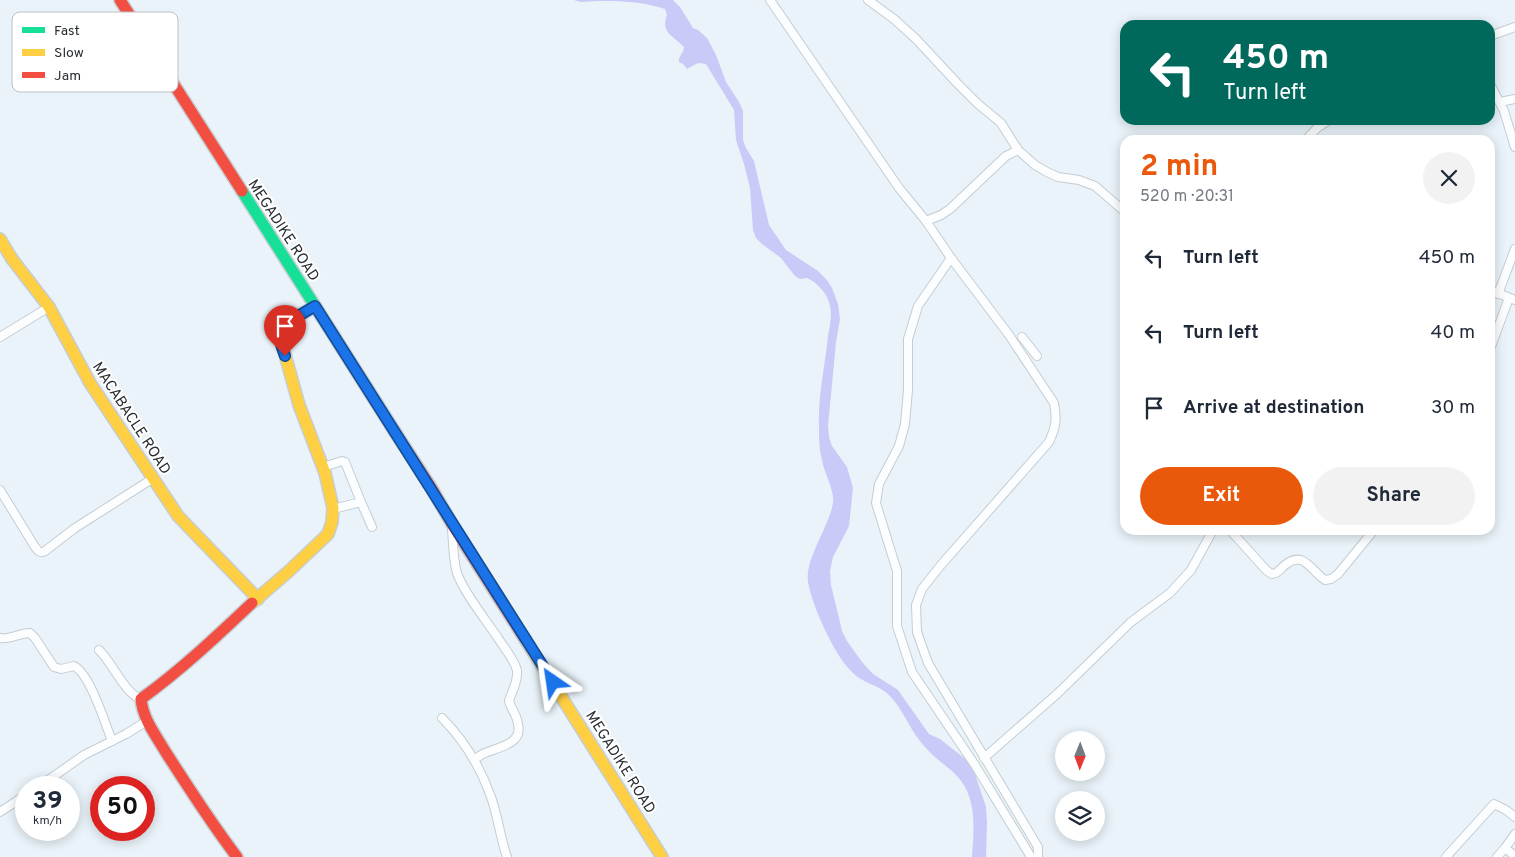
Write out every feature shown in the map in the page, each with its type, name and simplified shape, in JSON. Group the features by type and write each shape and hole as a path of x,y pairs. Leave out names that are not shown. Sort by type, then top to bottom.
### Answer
{"street":[{"name":"MEGADIKE ROAD","path":"120,0 128,12"},
{"path":"770,0 900,188 1009,335 1054,403 1056,415 1054,430 1049,442 941,565 922,589 916,605 917,632 928,663 1038,847 1038,857"},
{"path":"868,0 911,34 968,94 1000,123 1018,150 1035,165 1058,177 1087,182 1095,186 1120,208"},
{"path":"1495,34 1515,27"},
{"name":"MEGADIKE ROAD","path":"178,91 578,720 662,857"},
{"path":"1495,93 1504,111 1515,147"},
{"path":"1500,102 1515,99"},
{"path":"1311,135 1322,125"},
{"path":"926,221 950,209 1006,156 1018,150"},
{"name":"MACABACLE ROAD","path":"0,239 12,259 49,307 90,383 178,516 258,599"},
{"path":"1498,294 1515,248"},
{"path":"951,258 918,306 915,314 908,339 908,390 905,424 899,446 879,484 876,503 897,572 897,626 912,672 975,765 1031,857"},
{"path":"1495,292 1512,299 1495,338"},
{"path":"141,699 194,657 332,529 333,510 328,482 301,410 279,333 280,327 315,306"},
{"path":"0,337 49,307"},
{"path":"1022,336 1037,356"},
{"path":"323,467 342,461 345,462 372,527"},
{"path":"0,490 35,547 41,552 152,479"},
{"path":"333,510 361,502"},
{"path":"452,524 457,573 464,588 516,667 517,672 510,701 518,722 519,731 517,736 505,746 486,752 475,759"},
{"path":"984,758 1057,694 1131,622 1170,593 1191,570 1210,535"},
{"path":"1235,535 1267,571 1272,574 1277,573 1295,559 1303,560 1325,580 1331,579 1338,574 1370,535"},
{"path":"0,638 6,639 30,633 54,667 61,669 74,666 80,670 94,694 112,741"},
{"path":"99,650 136,697 141,699"},
{"path":"141,699 142,713 191,795 237,857"},
{"path":"442,718 457,734 475,759 491,797 507,857"},
{"path":"55,776 84,756 147,721"},
{"path":"0,812 15,802"},
{"path":"1446,857 1494,804 1515,817"},
{"path":"1497,857 1515,834"},
{"path":"1505,848 1515,856"}],"water":[{"path":"574,0 673,0 680,7 693,28 707,38 716,55 726,82 743,111 743,140 754,161 769,225 786,250 818,271 832,288 838,304 840,319 828,426 829,437 832,446 847,467 853,488 849,526 833,557 830,571 831,585 842,631 862,662 873,674 898,690 929,734 940,739 968,761 975,774 986,807 986,857 972,857 973,812 971,801 961,781 924,746 888,694 857,676 846,665 825,630 810,592 808,573 810,563 833,503 832,493 821,456 819,439 821,392 831,317 827,297 822,289 811,280 807,278 800,279 795,276 781,258 756,238 753,230 750,188 736,140 734,110 706,64 698,63 687,69 679,62 684,47 669,34 665,26 667,15 665,9 634,2 580,2"}],"traffic: fast":[{"path":"242,191 395,432"}],"traffic: slow":[{"path":"0,239 12,259 49,307 90,383 178,516 258,599"},
{"path":"252,603 328,534 332,522 333,508 325,473 299,405 279,333 280,327 315,306"},
{"path":"525,639 662,857"}],"traffic: jam":[{"path":"120,0 128,12"},
{"path":"178,91 242,191"},
{"path":"395,432 525,639"},
{"path":"237,857 200,805 154,732 144,713 141,699 212,641 252,603"}],"route":[{"path":"285,356 280,338 280,327 315,306 553,682"}]}
